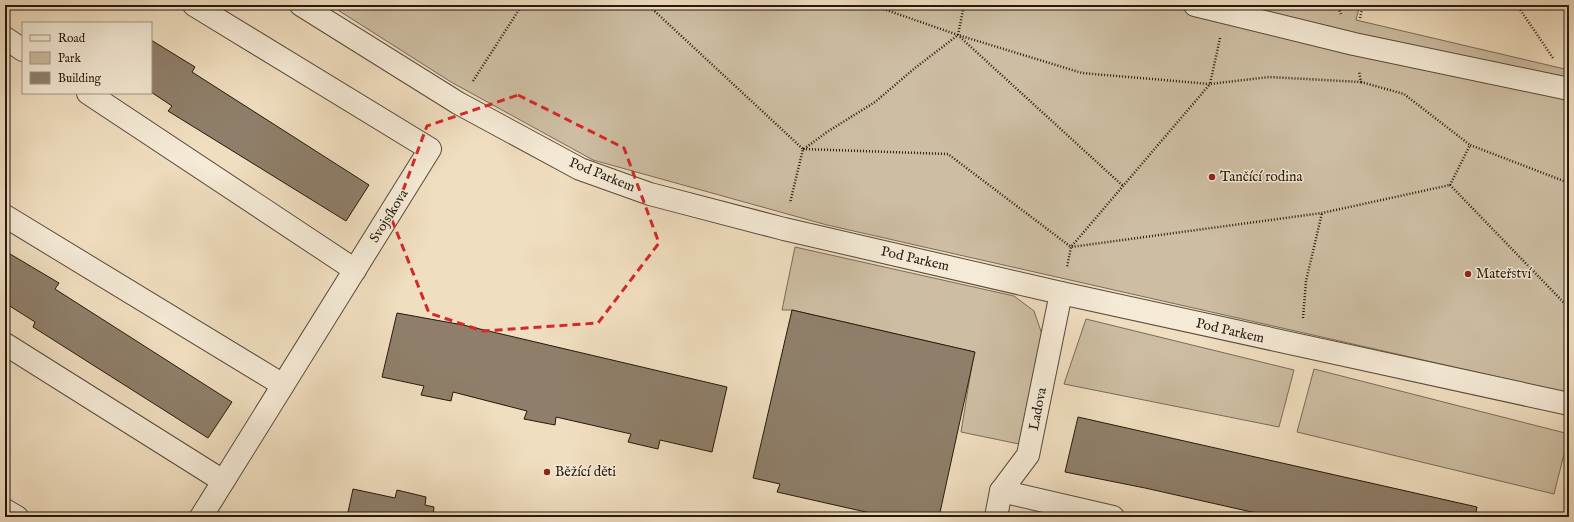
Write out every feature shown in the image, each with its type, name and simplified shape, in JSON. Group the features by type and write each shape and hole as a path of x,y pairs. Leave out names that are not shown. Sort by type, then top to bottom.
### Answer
{"street":[{"name":"Svojsíkova","path":"194,5 430,150 201,517"},
{"name":"Pod Parkem","path":"301,5 458,103 580,169 650,194 784,229 1061,293 1569,404"},
{"path":"1195,5 1354,44 1569,89"},
{"path":"5,38 22,49"},
{"path":"90,94 355,270"},
{"path":"5,216 283,385"},
{"name":"Ladova","path":"996,517 1001,491 1028,454 1061,293"},
{"path":"5,344 223,481"},
{"path":"1001,491 1113,517"},
{"path":"5,510 17,517"}],"path":[{"path":"458,103 522,5"},
{"path":"648,5 804,149 948,154 1071,247 1322,213 1450,185"},
{"path":"872,5 958,35 1082,72 1210,84 1269,77 1361,82 1404,94 1470,145 1569,183"},
{"path":"784,229 804,149 827,132 875,102 915,68 958,35 964,5"},
{"path":"1517,5 1556,63"},
{"path":"1061,293 1071,247 1210,84 1225,12"},
{"path":"958,35 1123,186"},
{"path":"1354,44 1361,82"},
{"path":"1450,185 1470,145"},
{"path":"1450,185 1569,308"},
{"path":"1298,346 1302,331 1306,281 1322,213"}],"highlighted area":[{"path":"518,95 624,148 659,243 598,323 483,331 429,313 392,220 427,126"}],"green space":[{"path":"330,5 1360,5 1356,20 1569,70 1569,393 827,225 593,160 451,82"},
{"path":"795,247 1014,296 1034,311 1044,340 1019,444 961,432 974,352 792,310 782,310"},
{"path":"1086,319 1294,370 1279,427 1064,384"},
{"path":"1314,369 1569,434 1554,494 1297,432"}],"building":[{"path":"152,41 195,67 192,72 369,185 346,221 168,111 172,106 152,93"},
{"path":"5,251 59,283 55,289 232,402 208,438 33,327 35,322 5,303"},
{"path":"792,310 975,352 939,517 888,517 777,492 780,484 753,478"},
{"path":"397,313 463,325 727,387 712,452 660,440 658,449 628,442 631,434 556,417 555,425 524,419 527,411 453,392 451,401 421,395 424,386 382,377"},
{"path":"1078,417 1477,507 1475,517 1274,517 1065,472"},
{"path":"353,489 395,498 397,490 426,497 425,505 434,507 433,517 347,517"}],"place":[{"name":"Tančící rodina","path":"1212,177"},
{"name":"Mateřství","path":"1468,274"},
{"name":"Běžící děti","path":"547,472"}]}
